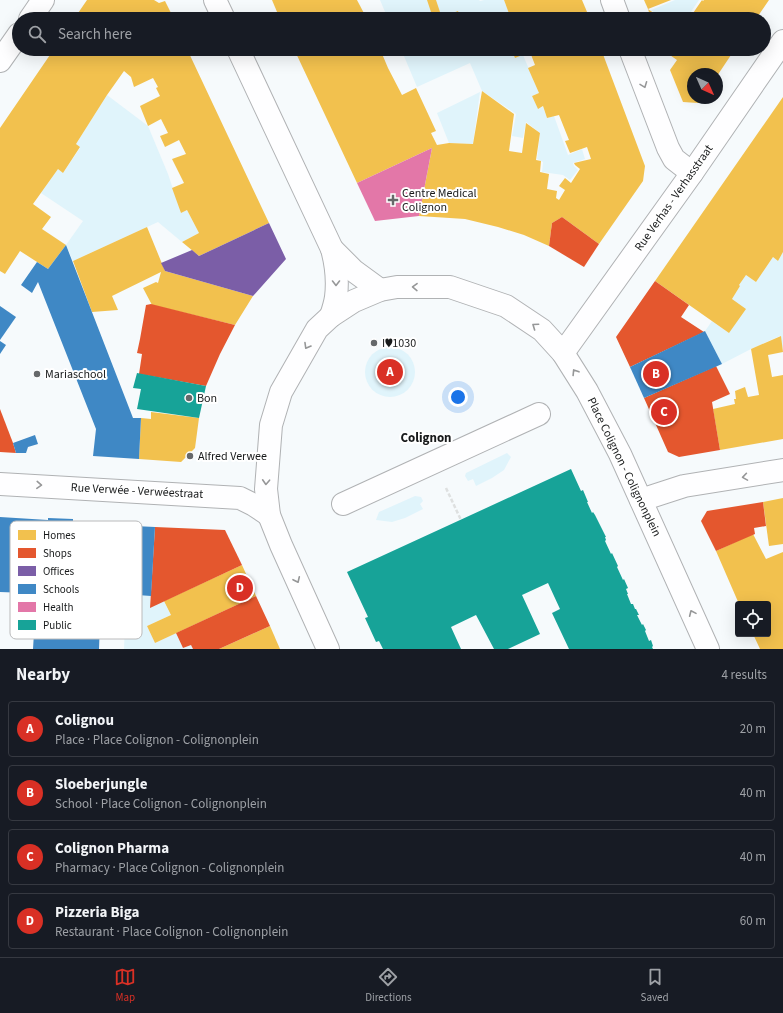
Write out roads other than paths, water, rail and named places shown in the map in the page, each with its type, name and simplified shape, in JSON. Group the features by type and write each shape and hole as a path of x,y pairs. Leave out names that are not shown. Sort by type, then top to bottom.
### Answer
{"street":[{"path":"35,12 43,0"},
{"path":"215,0 221,12"},
{"path":"612,0 616,12"},
{"name":"Rue Verhas - Verhasstraat","path":"563,353 692,173 783,41"},
{"path":"0,62 12,44"},
{"path":"241,56 332,249 337,280 336,297 332,316"},
{"path":"633,56 668,148 674,159 692,173"},
{"path":"332,249 354,271 380,290"},
{"name":"Place Colignon - Colignonplein","path":"328,649 269,516 266,489 271,425 281,392 318,329 332,316 354,301 380,290 397,287 450,287 506,306 542,330 563,353 587,392 620,454 708,649"},
{"path":"343,504 539,414"},
{"path":"641,500 684,486 783,470"},
{"name":"Rue Verwée - Verwéestraat","path":"0,484 240,498 254,504 269,516"}],"place":[{"name":"Centre Medical Colignon","path":"393,200"},
{"name":"I♥1030","path":"374,343"},
{"name":"Colignou","path":"390,372"},
{"name":"Mariaschool","path":"37,374"},
{"name":"Sloeberjungle","path":"656,374"},
{"name":"Bon","path":"189,398"},
{"name":"Colignon Pharma","path":"664,412"},
{"name":"Alfred Verwee","path":"190,456"},
{"name":"Pizzeria Biga","path":"240,588"}],"district":[{"name":"Colignon","path":"426,438"}]}
